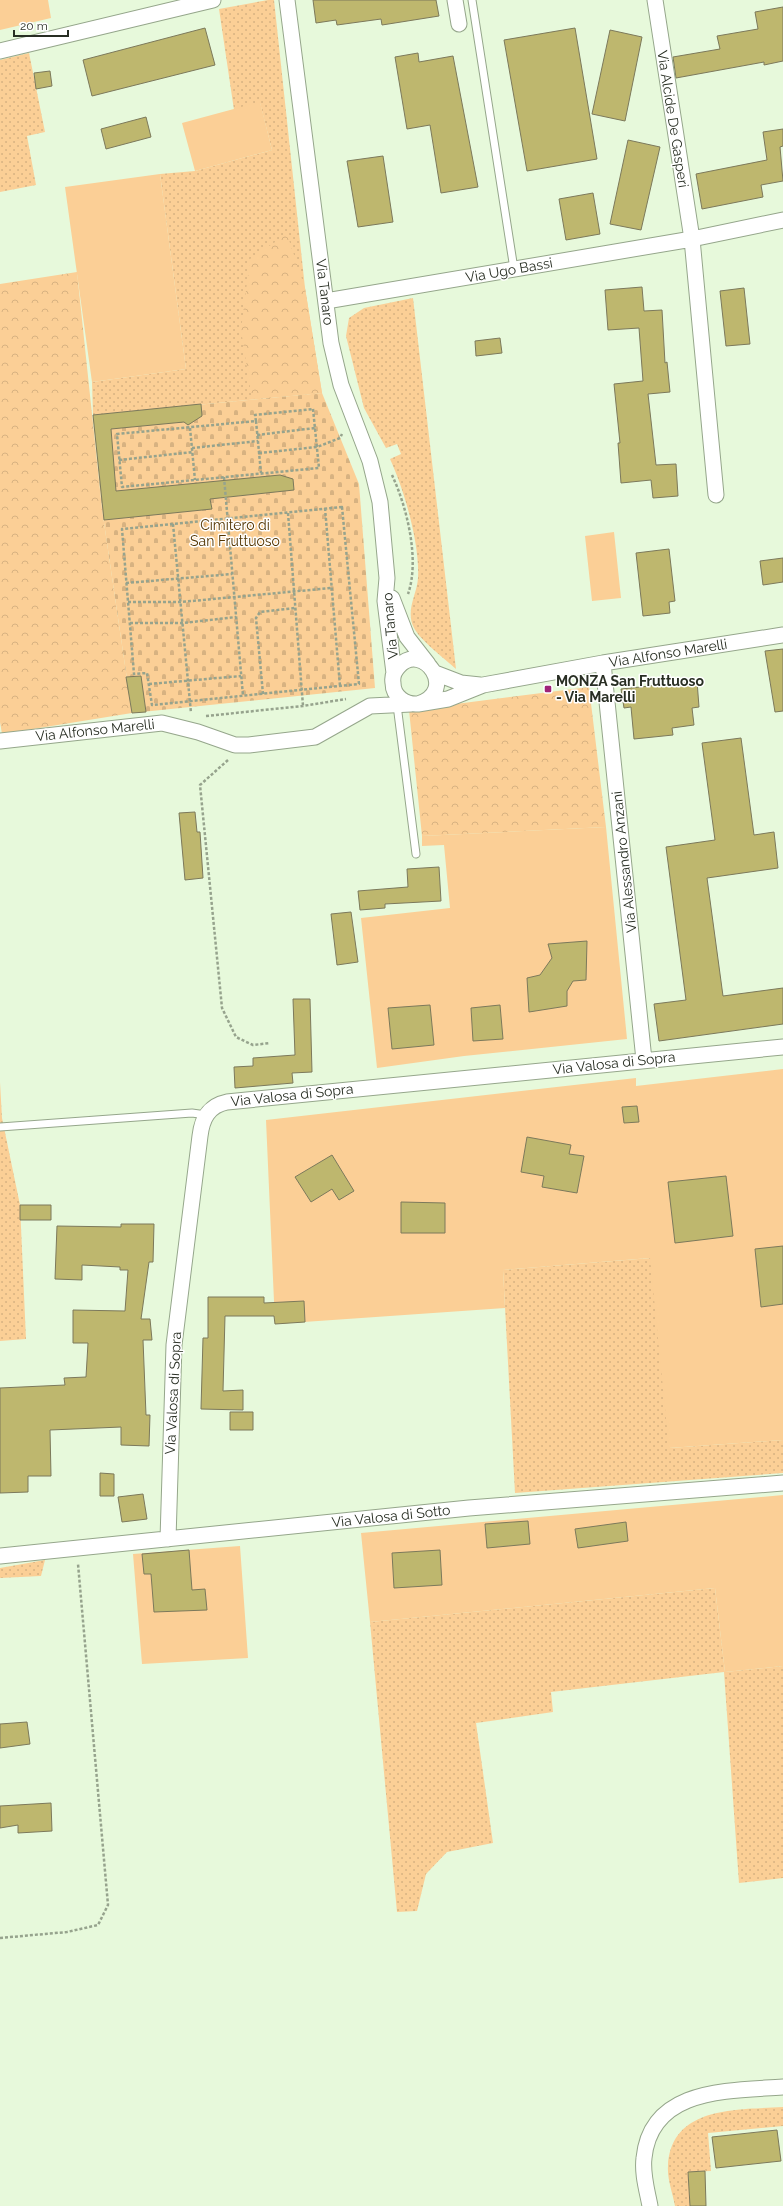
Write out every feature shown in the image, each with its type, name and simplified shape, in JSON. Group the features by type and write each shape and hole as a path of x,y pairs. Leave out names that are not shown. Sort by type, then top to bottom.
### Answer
{"street":[{"path":"0,51 213,0"},
{"name":"Via Tanaro","path":"287,0 331,343 341,385 370,461 380,502 387,578 396,611 404,632 432,669"},
{"path":"454,0 459,24"},
{"name":"Via Alcide De Gasperi","path":"655,0 692,239"},
{"name":"Via Ugo Bassi","path":"326,301 692,239 783,220"},
{"path":"692,239 716,495"},
{"name":"Via Tanaro","path":"387,578 385,601 393,679"},
{"name":"Via Alfonso Marelli","path":"359,706 415,704 448,699 483,685 603,663 783,635"},
{"name":"Via Alfonso Marelli","path":"0,741 162,723 241,746 315,737 359,706 388,691 400,666 409,660 419,660 432,669 461,683 483,685"},
{"name":"Via Alessandro Anzani","path":"603,663 644,1060"},
{"path":"393,679 398,697 415,704 428,699 434,692 437,684 432,669"},
{"name":"Via Valosa di Sopra","path":"168,1539 174,1345 200,1136 206,1115 219,1103 783,1047"},
{"name":"Via Valosa di Sotto","path":"0,1556 469,1508 783,1483"},
{"path":"650,2206 644,2172 644,2157 648,2138 656,2121 672,2108 707,2093 783,2087"}],"lane":[{"path":"472,0 514,269"},
{"path":"397,705 416,854"},
{"path":"0,1127 192,1113 206,1115"}],"path":[{"path":"256,421 117,434 119,460 122,487 319,468 313,409 255,415 256,421 261,473"},
{"path":"190,428 195,480"},
{"path":"257,435 315,428"},
{"path":"192,448 258,441"},
{"path":"259,453 317,447"},
{"path":"119,460 193,452"},
{"path":"390,471 408,520 413,573 407,596"},
{"path":"224,477 242,696"},
{"path":"342,507 359,684 152,705 147,673 134,674 122,529 288,513 342,507"},
{"path":"325,508 340,686"},
{"path":"288,513 303,706"},
{"path":"174,524 192,718 185,716"},
{"path":"126,583 232,574"},
{"path":"128,602 181,602 331,588"},
{"path":"263,694 256,618 260,612 295,608"},
{"path":"130,623 183,623 236,617"},
{"path":"149,684 188,682 241,676"},
{"path":"200,717 303,706 359,706"},
{"path":"241,746 222,767 200,786 203,817 222,1008 236,1037 253,1045 270,1043"},
{"path":"0,1938 67,1932 98,1925 108,1905 77,1548"}],"green space":[{"path":"0,0 48,0 51,18 0,30"},
{"path":"274,0 305,288 322,393 93,415 92,382 186,369 160,174 195,171 272,150 260,103 234,110 219,9"},
{"path":"29,53 45,132 27,136 36,185 0,192 0,60"},
{"path":"260,102 272,150 195,171 182,123"},
{"path":"160,174 186,369 92,382 65,187"},
{"path":"287,234 305,288 322,393 252,399 241,330 250,259"},
{"path":"77,272 102,509 132,713 2,734 0,722 0,284"},
{"path":"413,298 456,669 433,649 414,628 411,609 418,578 418,564 414,533 401,485 390,459 401,454 397,444 386,448 364,408 346,336 349,318 364,308"},
{"name":"Cimitero di San Fruttuoso","path":"322,393 359,484 375,688 132,713 102,509 93,415"},
{"path":"614,532 621,598 592,601 585,536"},
{"path":"589,687 606,827 422,836 409,710"},
{"path":"606,827 627,1039 464,1056 377,1068 361,918 450,908 444,845 422,846 422,836"},
{"path":"783,1069 783,1440 669,1448 650,1258 503,1270 505,1308 275,1324 266,1120 636,1078 636,1086"},
{"path":"0,1082 2,1118 20,1205 26,1339 0,1341"},
{"path":"651,1258 670,1448 783,1440 783,1473 515,1493 503,1270"},
{"path":"783,1495 783,1666 725,1672 715,1588 370,1622 361,1533"},
{"path":"240,1546 248,1658 142,1664 133,1554"},
{"path":"45,1560 41,1576 0,1578 0,1568"},
{"path":"715,1588 725,1672 783,1666 783,1878 739,1883 724,1672 551,1692 553,1712 476,1723 493,1843 447,1852 426,1874 417,1911 397,1912 370,1622"},
{"path":"783,2107 783,2126 708,2133 711,2171 688,2172 690,2206 675,2206 669,2181 668,2166 672,2146 681,2131 694,2121 710,2115 728,2111"}],"building":[{"path":"313,0 436,0 439,16 382,25 381,19 337,25 336,20 316,23"},
{"path":"783,7 783,61 764,65 764,62 676,78 673,57 720,49 717,36 758,29 755,12"},
{"path":"205,28 215,65 92,96 83,60"},
{"path":"575,28 597,159 527,171 504,40"},
{"path":"610,30 642,37 625,121 592,114"},
{"path":"418,53 419,62 453,56 478,187 441,193 430,125 407,129 395,57"},
{"path":"50,71 52,86 36,89 34,73"},
{"path":"146,117 151,137 106,149 101,129"},
{"path":"783,129 783,146 780,147 783,181 761,185 763,197 702,209 696,174 767,160 763,132"},
{"path":"628,140 660,147 641,230 610,224"},
{"path":"383,156 393,222 358,227 347,161"},
{"path":"593,193 600,234 566,240 559,199"},
{"path":"642,287 644,311 662,310 665,363 667,362 670,392 648,394 656,465 676,464 678,496 653,498 651,480 621,483 618,443 620,443 614,384 643,381 639,328 608,330 605,290"},
{"path":"744,288 750,344 726,346 720,291"},
{"path":"500,338 502,353 476,356 475,341"},
{"path":"201,404 202,416 188,425 184,422 111,429 116,491 280,475 293,479 294,490 210,499 212,509 104,520 93,415"},
{"path":"669,549 675,601 669,602 670,613 643,616 636,553"},
{"path":"783,558 783,582 763,585 760,561"},
{"path":"783,649 783,711 775,712 765,651"},
{"path":"141,676 146,712 132,713 126,677"},
{"path":"697,681 699,707 692,708 694,725 672,728 673,735 634,739 631,707 624,708 621,689"},
{"path":"741,738 754,835 774,832 778,868 707,878 723,996 783,988 783,1024 659,1041 654,1004 686,1000 666,847 715,840 702,743"},
{"path":"195,812 197,832 200,832 203,878 185,880 179,813"},
{"path":"439,867 441,901 385,904 385,908 360,910 358,891 408,887 407,869"},
{"path":"351,912 358,962 337,965 331,914"},
{"path":"587,941 586,980 573,981 567,991 567,1006 529,1012 527,978 540,975 552,958 548,944"},
{"path":"293,999 310,999 312,1072 292,1073 293,1083 235,1088 234,1067 253,1066 253,1058 295,1055"},
{"path":"430,1005 434,1045 392,1049 388,1008"},
{"path":"500,1005 503,1039 473,1041 471,1008"},
{"path":"637,1106 639,1122 624,1123 622,1107"},
{"path":"527,1137 571,1145 569,1154 584,1156 577,1193 542,1187 544,1176 521,1172"},
{"path":"332,1155 354,1191 339,1200 332,1189 311,1202 295,1177"},
{"path":"726,1176 733,1236 675,1243 668,1182"},
{"path":"401,1202 445,1203 445,1233 401,1233"},
{"path":"20,1205 51,1205 51,1220 20,1220"},
{"path":"121,1224 154,1224 153,1262 149,1262 141,1319 150,1319 152,1340 143,1340 146,1415 150,1415 149,1446 121,1445 121,1427 50,1430 51,1476 28,1476 28,1492 0,1493 0,1388 65,1385 64,1378 86,1377 88,1343 73,1343 73,1310 125,1311 128,1270 120,1270 120,1267 82,1265 82,1280 55,1279 57,1226 121,1227"},
{"path":"783,1246 783,1304 761,1307 755,1249"},
{"path":"208,1297 264,1297 264,1303 304,1301 305,1322 275,1324 274,1316 225,1316 223,1391 243,1390 243,1410 201,1409 203,1338 208,1338"},
{"path":"230,1412 253,1412 253,1430 230,1430"},
{"path":"100,1473 114,1474 114,1496 100,1496"},
{"path":"143,1494 147,1519 122,1522 118,1497"},
{"path":"528,1521 530,1544 487,1548 485,1524"},
{"path":"626,1522 628,1541 578,1548 575,1529"},
{"path":"189,1550 192,1590 205,1589 207,1610 154,1612 151,1574 144,1574 142,1554"},
{"path":"440,1550 442,1585 394,1588 392,1553"},
{"path":"27,1722 30,1744 0,1748 0,1724"},
{"path":"51,1803 52,1831 18,1833 18,1825 0,1828 0,1806"},
{"path":"777,2130 781,2161 716,2168 712,2137"},
{"path":"705,2171 706,2206 690,2206 688,2172"}],"place":[{"name":"MONZA San Fruttuoso - Via Marelli","path":"548,689"}]}
